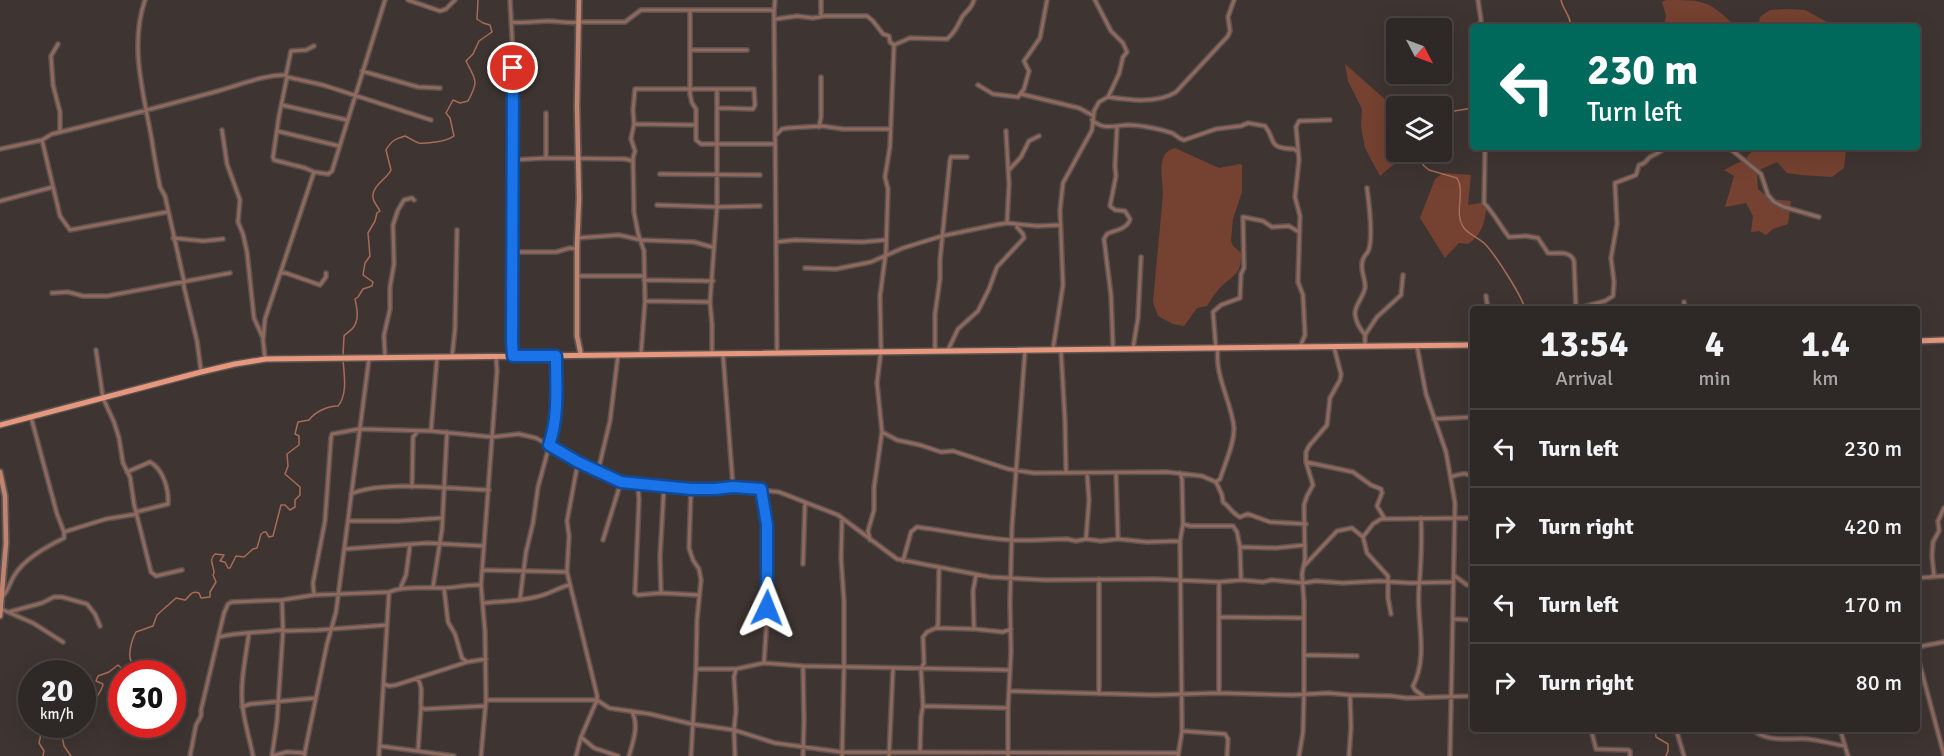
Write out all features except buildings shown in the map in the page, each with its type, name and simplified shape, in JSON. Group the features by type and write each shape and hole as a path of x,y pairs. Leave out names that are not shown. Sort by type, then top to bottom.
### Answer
{"main road":[{"path":"1920,341 1944,340"},
{"path":"0,425 201,372 266,360 1470,345"}],"street":[{"path":"145,0 139,21 138,52 146,111 154,157 197,341 201,372"},
{"path":"314,46 306,50 291,51 274,160 328,174 332,171 385,0"},
{"path":"408,0 443,11 455,0"},
{"path":"510,0 513,55 513,356"},
{"path":"579,0 577,336 581,356"},
{"path":"775,0 777,353"},
{"path":"821,0 821,16"},
{"path":"894,45 910,38 947,39 955,31 963,14 971,9 974,0"},
{"path":"978,85 993,94 1018,97 1021,94 1029,71 1024,61 1041,38 1047,0"},
{"path":"1053,351 1063,285 1060,225 1063,183 1092,130 1092,117 1099,102 1108,97 1127,52 1124,43 1111,31 1095,0"},
{"path":"1108,97 1129,100 1160,99 1167,98 1176,92 1228,36 1230,31 1228,17 1234,0"},
{"path":"1478,0 1480,24"},
{"path":"511,22 625,22 641,10 771,10 774,12"},
{"path":"690,11 690,99 696,109 695,135 698,142 775,144"},
{"path":"776,19 796,16 813,18 867,16 883,34 889,36 890,42 894,45 890,146 885,177 888,189 885,257 880,296 881,351 877,383 882,432 874,488 874,510 868,531 870,540"},
{"path":"58,44 51,56 53,85 60,112 60,132"},
{"path":"690,50 747,50"},
{"path":"362,70 418,87 440,88"},
{"path":"0,149 42,140 60,132 146,111 244,82 286,76 323,85 432,120"},
{"path":"819,127 821,77"},
{"path":"641,354 645,301 644,251 634,212 635,151 632,139 635,89 754,88 755,105 753,109 718,108"},
{"path":"712,354 710,302 717,207 717,89"},
{"path":"1021,94 1079,108 1100,126 1130,125 1152,128 1184,140 1216,129 1248,123 1265,126 1273,144 1285,149 1294,149 1298,153"},
{"path":"282,105 347,120"},
{"path":"546,113 546,159"},
{"path":"1299,348 1305,335 1303,295 1298,282 1300,216 1295,197 1298,153 1297,123 1309,120 1330,120"},
{"path":"634,124 696,125"},
{"path":"1113,350 1111,295 1104,239 1107,234 1125,227 1130,219 1125,211 1115,210 1110,206 1116,176 1117,126"},
{"path":"776,136 782,129 819,127 890,129"},
{"path":"222,130 227,164 240,200 238,222 247,252 254,318 263,340 266,360"},
{"path":"277,131 339,146"},
{"path":"1006,131 1009,170 1007,223"},
{"path":"1009,170 1021,157 1029,141 1039,135"},
{"path":"42,140 60,216 70,230 167,212"},
{"path":"1485,150 1484,203 1509,237 1538,238 1548,253 1566,253 1572,257 1576,306"},
{"path":"1587,306 1605,301 1613,296 1611,258 1616,236 1615,183 1636,176 1639,165 1645,164 1662,150"},
{"path":"1732,150 1761,174 1768,195 1774,202 1819,217"},
{"path":"935,352 935,314 950,160 955,156 967,157"},
{"path":"512,160 625,159 634,161"},
{"path":"263,340 265,319 314,172"},
{"path":"660,174 760,175"},
{"path":"0,201 53,187"},
{"path":"1365,335 1357,324 1355,316 1356,305 1365,282 1363,256 1369,250 1367,188"},
{"path":"385,357 384,335 390,309 390,287 394,264 393,225 404,200 411,198 414,200"},
{"path":"657,205 760,206"},
{"path":"1216,482 1220,479 1234,433 1219,368 1214,312 1221,305 1240,298 1241,274 1244,268 1243,217 1263,220 1272,227 1289,226 1299,232"},
{"path":"805,268 836,269 871,262 903,248 942,236 1007,223 1060,225"},
{"path":"947,352 958,329 978,311 997,267 1024,238 1015,225"},
{"path":"452,357 455,329 457,230"},
{"path":"578,238 619,235 641,240 694,242 713,247"},
{"path":"173,238 203,241 223,239"},
{"path":"776,242 885,240"},
{"path":"512,252 556,252 570,248 577,249"},
{"path":"1133,350 1138,318 1141,257"},
{"path":"52,293 68,292 83,296 107,296 230,273"},
{"path":"281,273 320,285 327,273"},
{"path":"1365,347 1365,335 1377,318 1401,295 1403,275"},
{"path":"577,276 713,281"},
{"path":"1486,296 1488,306"},
{"path":"645,301 710,302"},
{"path":"1684,302 1685,306"},
{"path":"1418,346 1426,394 1452,477 1455,519 1450,756"},
{"path":"1299,756 1304,693 1303,583 1306,524 1304,505 1313,485 1306,462 1306,452 1312,440 1327,425 1330,398 1340,380 1334,347"},
{"path":"96,350 104,398 116,430 123,464 130,477 152,574 164,575 182,570"},
{"path":"1008,754 1010,579 1025,351"},
{"path":"1061,351 1066,472"},
{"path":"723,354 733,487"},
{"path":"598,472 610,422 618,355"},
{"path":"482,756 486,659 481,585 497,371 496,356"},
{"path":"520,600 538,487 554,432 557,410 556,356"},
{"path":"282,600 283,631 272,756 287,752 305,755 338,595 369,357"},
{"path":"431,431 437,357"},
{"path":"2,598 10,588 12,578 18,570 51,544 64,538 31,417"},
{"path":"1434,419 1470,417"},
{"path":"314,595 313,583 325,522 328,455 332,434 359,429 431,431 492,437 519,435 536,438 578,462 621,482 691,489 733,487 779,492 828,510 897,559 976,575 1010,579 1219,582 1272,580 1303,583 1316,581 1343,583 1453,582"},
{"path":"412,487 413,437 418,431"},
{"path":"433,587 445,489 447,432"},
{"path":"882,432 897,440 941,452 953,451 1008,469 1034,473 1202,476 1216,482 1223,502 1239,518 1248,514 1270,522 1306,524"},
{"path":"64,532 168,504 162,473 156,466 150,462 127,472"},
{"path":"576,756 581,737 597,700 567,572 569,536 567,521 578,462"},
{"path":"1306,462 1353,472 1381,489 1382,493 1377,506 1385,519"},
{"path":"0,472 5,496 6,543 0,616"},
{"path":"1086,539 1089,500 1088,473"},
{"path":"1116,473 1118,539"},
{"path":"1452,477 1464,473 1470,475"},
{"path":"486,700 597,700 609,708 734,730 775,743 842,754 920,752 1178,755 1182,731 1180,541 1183,524 1180,474"},
{"path":"603,540 621,482"},
{"path":"638,484 634,593 638,595 662,593 698,595"},
{"path":"351,494 368,489 412,487 489,490"},
{"path":"662,593 660,556 664,487"},
{"path":"691,489 689,548 693,561 699,569 701,580 698,595 691,756"},
{"path":"761,489 767,525 768,559 764,663"},
{"path":"803,564 805,502"},
{"path":"1931,577 1934,575 1933,542 1939,531 1938,521 1944,508"},
{"path":"348,521 442,518"},
{"path":"1421,518 1422,547 1418,590 1421,656 1419,674 1413,686 1425,698"},
{"path":"1363,537 1377,521 1385,519 1470,518"},
{"path":"842,519 841,558 844,601 842,754"},
{"path":"1183,524 1233,526 1237,532 1240,547 1241,580"},
{"path":"903,561 911,532 917,527 969,536 1012,540 1180,541"},
{"path":"1304,566 1340,530 1352,528 1363,537 1365,549 1388,576 1391,614"},
{"path":"345,549 440,543 484,546"},
{"path":"399,589 406,575 410,545"},
{"path":"1240,547 1276,548 1305,545"},
{"path":"936,628 939,567"},
{"path":"483,570 523,573 567,572"},
{"path":"1454,574 1462,583 1470,584"},
{"path":"974,629 973,591 976,575"},
{"path":"1920,578 1944,576"},
{"path":"1099,579 1099,694"},
{"path":"1219,582 1220,693"},
{"path":"190,756 228,604 314,595 481,585"},
{"path":"484,603 520,600 547,594 569,585"},
{"path":"444,588 448,622 455,634 462,658 467,662"},
{"path":"379,756 389,592"},
{"path":"9,612 42,603 54,597 62,597 87,604 92,608 100,626"},
{"path":"1,609 33,623 63,642"},
{"path":"1220,617 1304,618"},
{"path":"1454,619 1470,620"},
{"path":"219,637 280,630 387,625"},
{"path":"920,752 923,637 927,632 936,628 1003,632 1011,629"},
{"path":"249,633 242,707 253,756"},
{"path":"1920,646 1944,642"},
{"path":"1304,655 1357,656"},
{"path":"384,684 396,685 467,662 486,659"},
{"path":"696,669 735,669 764,663 803,666 1010,670"},
{"path":"1920,665 1944,755"},
{"path":"803,666 803,756"},
{"path":"889,754 892,667"},
{"path":"735,669 735,756"},
{"path":"417,678 422,690 418,751"},
{"path":"1010,691 1099,694 1293,695 1328,693 1425,698 1470,696"},
{"path":"1349,756 1350,695"},
{"path":"242,707 250,704 316,698"},
{"path":"421,707 425,709 485,706"},
{"path":"923,706 1008,708"},
{"path":"629,756 636,723 631,711"},
{"path":"1182,731 1225,734 1227,756"},
{"path":"1590,732 1596,749 1628,750 1630,756"},
{"path":"1677,732 1684,756"},
{"path":"1757,732 1766,737 1806,739 1845,746"},
{"path":"1841,732 1848,756"},
{"path":"581,737 594,748 618,756"},
{"path":"380,746 454,756"}],"shaded area":[{"path":"1689,0 1705,3 1719,11 1733,24 1664,24 1666,15 1662,2"},
{"path":"1770,10 1805,10 1831,24 1759,24 1760,17"},
{"path":"1345,64 1386,100 1386,162 1399,162 1380,176 1365,148 1361,126 1362,109 1348,81"},
{"path":"1175,148 1219,168 1242,165 1242,192 1233,219 1231,241 1241,253 1240,266 1238,271 1217,291 1207,306 1197,308 1184,326 1173,324 1158,316 1153,302 1163,194 1162,160 1169,151"},
{"path":"1753,150 1846,150 1844,168 1832,177 1787,173 1777,162 1757,171 1758,189 1770,199 1791,201 1788,224 1773,229 1766,235 1759,231 1751,232 1753,216 1746,203 1725,207 1734,176 1724,170 1745,159"},
{"path":"1443,173 1471,175 1468,205 1487,202 1481,231 1468,244 1459,243 1445,258 1420,218 1435,179"}],"waterway":[{"path":"343,355 344,336 355,326 357,318 355,299 363,289 372,286 373,282 363,275 365,263 370,256 368,233 380,211 374,200 374,190 391,170 386,150 394,141 405,136 423,143 442,141 454,136 450,118 446,113 453,100 460,103 468,101 475,81 466,61 473,54 479,41 492,32 490,25 477,19 478,0"},
{"path":"1561,0 1570,24"},
{"path":"1452,111 1470,108"},
{"path":"1423,162 1429,170 1457,178 1460,190 1459,209 1464,228 1490,250 1514,286 1524,306"},
{"path":"131,660 132,641 136,632 153,626 157,615 176,598 185,600 196,592 201,598 210,597 210,592 216,582 212,561 215,554 224,555 220,561 225,562 230,568 236,556 244,557 257,548 261,534 266,532 269,537 273,536 281,505 285,505 290,510 295,507 295,500 300,495 300,487 285,474 288,466 287,454 299,445 299,436 295,434 298,422 309,420 326,408 338,406 341,401 345,384 343,360"},
{"path":"96,681 98,676 108,672"},
{"path":"96,681 103,684 103,687 96,698"},
{"path":"1655,732 1656,737 1668,744 1666,756"},
{"path":"40,738 39,743 44,751 43,756"},
{"path":"62,738 64,746 71,756"}],"route":[{"path":"513,68 511,222 513,356 556,356 557,410 554,432 549,445 578,462 621,482 691,489 733,487 761,489 767,525 767,608"}]}
